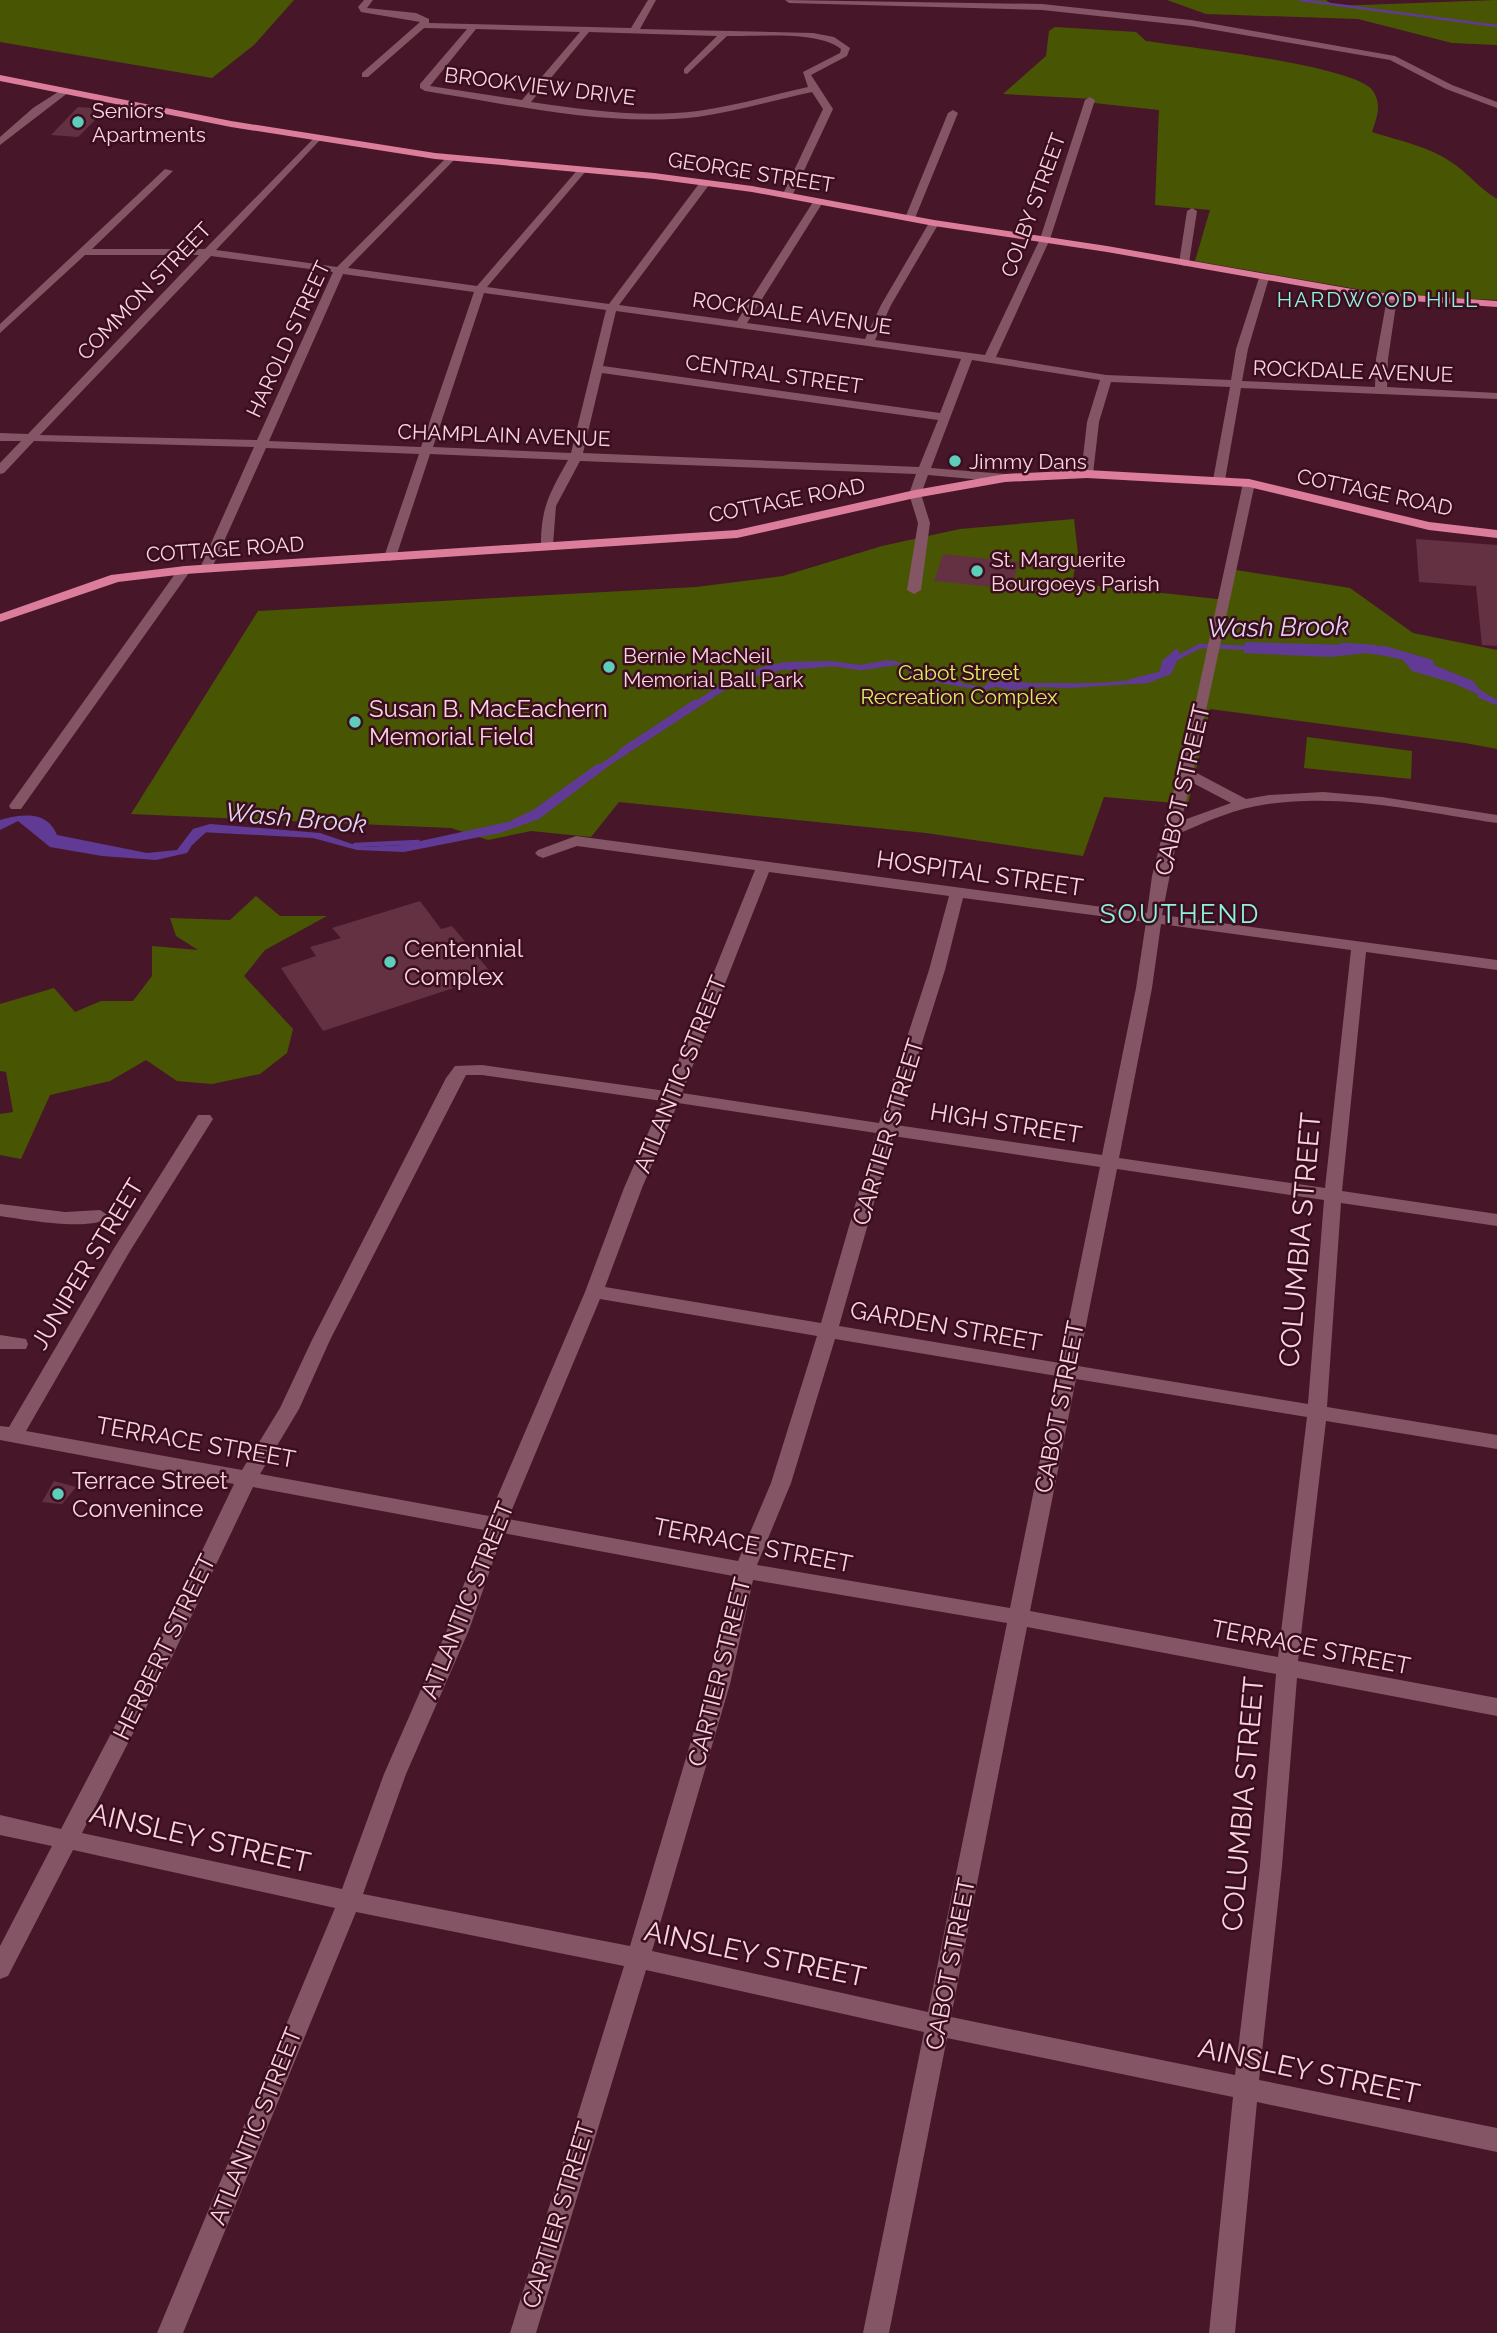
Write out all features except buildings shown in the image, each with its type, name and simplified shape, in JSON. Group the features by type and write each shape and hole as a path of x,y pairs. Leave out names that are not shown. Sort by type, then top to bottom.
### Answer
{"main road":[{"name":"GEORGE STREET","path":"0,78 317,138 451,158 583,169 788,194 934,223 1045,239 1392,298 1497,304"},
{"name":"COTTAGE ROAD","path":"0,618 116,578 206,568 737,534 915,494 1005,478 1087,474 1249,483 1429,526 1497,534"}],"street":[{"path":"365,75 426,21 421,17 365,10 362,7 369,0"},
{"path":"634,31 652,0"},
{"path":"789,0 1033,6 1191,23 1392,58 1449,87 1497,105"},
{"path":"423,25 816,37 841,43 846,49 844,54 806,74 812,89 825,101 827,111 788,194"},
{"name":"BROOKVIEW DRIVE","path":"474,26 424,87 600,115 664,117 715,111 812,89"},
{"path":"524,104 586,30"},
{"path":"687,71 724,34"},
{"path":"0,142 36,110 64,92"},
{"name":"COLBY STREET","path":"989,359 1045,239 1090,100"},
{"path":"910,218 953,113"},
{"name":"COMMON STREET","path":"0,470 317,138"},
{"name":"HAROLD STREET","path":"206,568 340,270 451,158"},
{"path":"390,557 480,289 583,169"},
{"path":"0,330 167,171"},
{"path":"547,545 547,518 553,497 576,457 612,307 705,183"},
{"path":"740,325 818,202"},
{"path":"1184,263 1192,211"},
{"path":"869,342 886,305 934,223"},
{"name":"ROCKDALE AVENUE","path":"83,252 208,252 869,342 1106,378 1234,386 1497,396"},
{"path":"1219,480 1242,349 1264,278"},
{"path":"1381,392 1382,359 1392,298"},
{"path":"914,590 924,523 915,494 968,356"},
{"name":"CENTRAL STREET","path":"597,369 944,417"},
{"path":"1087,474 1093,422 1106,378"},
{"name":"CHAMPLAIN AVENUE","path":"0,437 262,444 925,471 1005,478"},
{"name":"CABOT STREET","path":"876,2333 1068,1372 1155,919 1160,876 1187,774 1249,483"},
{"path":"16,806 185,570"},
{"path":"1187,774 1246,805"},
{"path":"1172,831 1246,805 1288,797 1325,797 1497,818"},
{"name":"HOSPITAL STREET","path":"543,853 576,841 1497,965"},
{"name":"ATLANTIC STREET","path":"170,2333 349,1901 395,1774 458,1630 496,1524 594,1292 764,866"},
{"name":"CARTIER STREET","path":"523,2333 719,1684 745,1569 781,1483 854,1246 886,1129 937,970 957,892"},
{"name":"COLUMBIA STREET","path":"1222,2333 1246,2089 1272,1866 1287,1668 1303,1552 1317,1411 1333,1195 1359,947"},
{"name":"HIGH STREET","path":"467,1069 1497,1220"},
{"name":"HERBERT STREET","path":"0,1969 160,1659 247,1478 289,1409 321,1340 454,1078 459,1071 467,1069"},
{"name":"JUNIPER STREET","path":"7,1434 204,1119"},
{"path":"0,1210 65,1217 100,1216"},
{"name":"GARDEN STREET","path":"594,1292 1497,1442"},
{"name":"TERRACE STREET","path":"7,1434 878,1595 1018,1617 1497,1707"},
{"name":"AINSLEY STREET","path":"0,1825 349,1901 638,1958 939,2025 1497,2140"}],"green space":[{"path":"0,0 294,0 254,45 212,78 0,42"},
{"path":"1167,0 1326,0 1334,6 1497,0 1497,45 1452,43 1358,19 1206,14"},
{"path":"1055,27 1136,32 1146,41 1267,58 1336,73 1360,82 1373,91 1377,101 1377,116 1372,132 1415,145 1445,158 1497,199 1497,300 1391,295 1195,261 1210,210 1155,205 1159,110 1094,103 1094,99 1003,94 1046,56 1049,31"},
{"name":"Cabot Street Recreation Complex","path":"1074,519 1078,554 1072,583 1226,600 1236,570 1350,588 1413,633 1497,650 1497,749 1210,709 1188,804 1104,797 1083,856 926,833 619,802 591,837 531,831 488,840 451,828 131,814 258,611 696,587 783,576 882,546 960,529"},
{"path":"1307,737 1412,751 1411,779 1304,768"},
{"path":"256,896 280,916 327,916 265,950 244,976 293,1029 287,1053 260,1074 212,1084 177,1081 146,1060 110,1081 50,1095 21,1159 0,1155 0,1114 13,1112 6,1072 0,1071 0,1004 54,988 75,1012 101,1001 133,1001 152,976 152,946 198,950 176,936 170,918 230,920"}],"shaded area":[{"path":"1245,642 1385,646 1433,660 1434,665 1473,681 1480,690 1497,700 1497,703 1453,683 1412,671 1403,660 1366,653 1330,657 1244,653"},
{"path":"1177,648 1180,655 1171,674 1148,683 1011,690 996,687 983,690 938,683 926,677 912,675 904,666 885,663 861,668 832,664 799,666 740,680 610,765 539,819 500,833 404,852 357,850 313,838 200,832 187,853 156,860 102,856 50,847 18,821 0,830 0,820 33,816 47,821 57,835 147,853 177,850 193,829 210,824 320,833 361,847 402,845 526,818 609,758 720,685 762,667 785,662 831,661 860,665 887,660 907,664 915,670 932,672 939,678 952,682 984,687 991,683 1100,683 1159,674 1162,661"}],"waterway":[{"path":"1300,0 1497,26"},
{"name":"Wash Brook","path":"1342,645 1374,647"},
{"name":"Wash Brook","path":"1177,658 1200,646 1251,648"},
{"name":"Wash Brook","path":"787,668 832,664 861,668 895,663"},
{"name":"Wash Brook","path":"1132,681 1160,674 1165,669"},
{"name":"Wash Brook","path":"931,675 961,684"},
{"name":"Wash Brook","path":"987,687 991,683 1031,685"},
{"name":"Wash Brook","path":"1480,696 1497,703"},
{"name":"Wash Brook","path":"621,751 695,702"},
{"name":"Wash Brook","path":"513,822 534,812 598,766"},
{"name":"Wash Brook","path":"191,843 206,829"},
{"name":"Wash Brook","path":"355,845 418,842"}],"place":[{"name":"Seniors Apartments","path":"78,122"},
{"name":"Jimmy Dans","path":"955,461"},
{"name":"St. Marguerite Bourgoeys Parish","path":"977,571"},
{"name":"Bernie MacNeil Memorial Ball Park","path":"609,667"},
{"name":"Susan B. MacEachern Memorial Field","path":"355,722"},
{"name":"Centennial Complex","path":"390,962"},
{"name":"Terrace Street Convenince","path":"58,1494"}],"district":[{"name":"HARDWOOD HILL","path":"1378,299"},
{"name":"SOUTHEND","path":"1180,914"}]}
